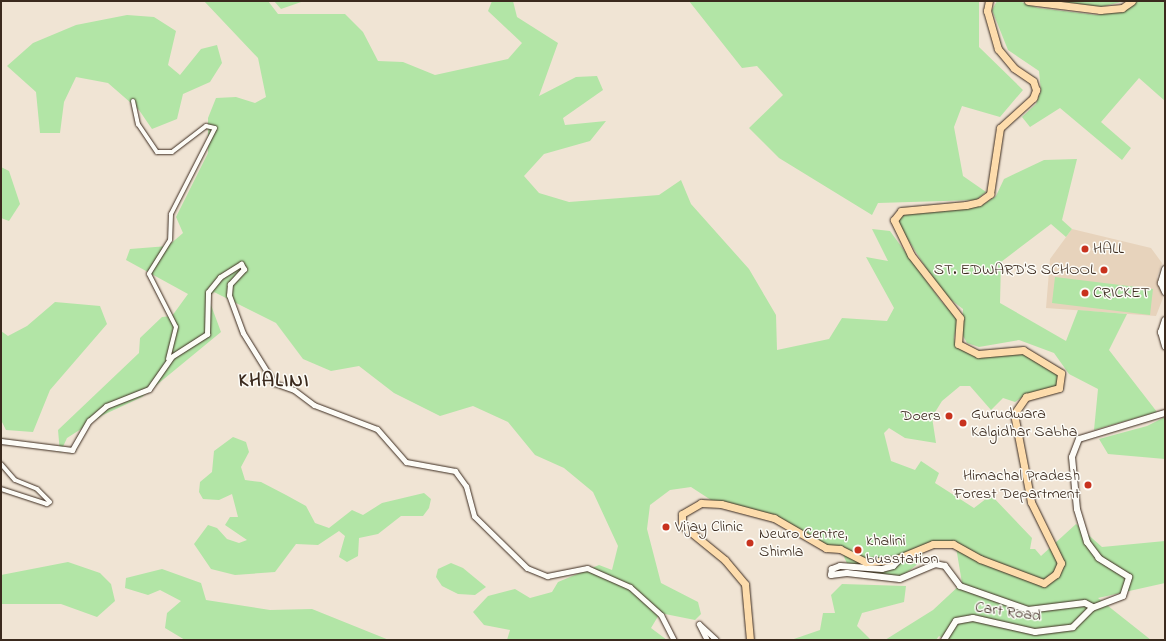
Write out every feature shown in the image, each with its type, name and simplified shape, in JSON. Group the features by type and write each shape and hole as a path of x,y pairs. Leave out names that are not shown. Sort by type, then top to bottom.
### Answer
{"highway":[{"path":"750,640 745,584 725,560 682,525 682,514 701,503 721,504 774,518 826,548 840,549 866,562 901,558 933,544 953,544 980,559 1044,583 1056,574 1061,563 1031,502 1014,429 1014,414 1019,403 1026,397 1059,388 1061,373 1023,350 978,354 958,344 960,318 911,255 894,220 901,211 979,202 990,194 1000,128 1033,98 1036,90 1033,81 1014,68 998,49 987,11 990,1"},
{"path":"1028,1 1100,10 1122,8 1132,1"}],"main road":[{"path":"1165,269 1161,283 1165,292"},
{"path":"1165,320 1161,332 1165,346"},
{"name":"Cart Road","path":"944,640 956,621 973,618 1035,632 1073,627 1094,607 1123,596 1130,583 1129,577 1099,558 1087,542 1077,509 1072,457 1079,439 1165,413"},
{"name":"Cart Road","path":"901,558 893,566 882,569 840,566 832,569 831,575 846,573 900,579 935,564 945,566 960,586 1028,610 1085,603 1094,607"}],"street":[{"path":"1,441 71,451 92,419 112,402 153,386 168,361 176,327 149,274 170,240 171,214 215,128 206,126 172,152 157,152 138,124 133,101"},
{"path":"168,361 207,334 208,292 231,268 242,265 244,269 230,284 229,294 243,333 274,383 294,390 314,405 378,429 406,462 455,470 463,479 474,516 527,568 547,576 583,568 630,587 661,615 674,640"},
{"path":"1,464 15,480 37,489 50,502 47,504 1,489"},
{"path":"707,640 699,624 716,640"}],"shaded area":[{"name":"ST. EDWARD'S SCHOOL","path":"1072,229 1151,248 1162,263 1157,277 1163,298 1156,316 1046,308 1050,259"}],"green space":[{"path":"204,1 268,1 278,14 345,14 363,32 378,61 403,62 435,75 508,59 522,43 488,11 492,1 513,1 517,17 558,43 539,96 576,77 597,76 603,90 563,118 565,125 606,121 590,141 544,154 524,176 539,193 569,202 659,195 681,180 691,204 749,269 776,315 777,350 829,339 842,318 887,321 894,308 866,257 888,261 872,229 890,231 941,301 958,319 954,338 956,346 978,356 1023,352 1059,374 1057,387 1025,395 1015,402 1003,398 991,410 970,386 960,386 942,401 932,417 936,443 905,438 889,428 884,433 891,461 915,470 921,461 939,473 935,483 974,508 991,495 1032,538 1030,549 1035,549 1041,556 1076,524 1102,547 1165,541 1165,583 1098,598 1151,640 946,640 939,636 936,640 885,640 933,610 962,583 955,541 927,543 919,563 901,577 850,570 840,548 827,547 774,517 711,500 691,487 670,490 650,505 647,529 661,583 698,602 701,614 695,620 660,613 651,628 667,640 507,640 510,630 484,625 473,612 488,596 515,589 530,598 552,592 558,582 599,565 612,570 618,546 593,492 564,468 535,455 508,422 473,406 440,416 394,393 359,366 331,371 303,359 276,323 214,292 208,297 221,332 142,397 103,415 67,438 60,453 58,430 139,353 140,338 162,317 172,316 188,294 126,260 130,249 168,246 183,233 176,217 208,153 208,118 216,98 236,97 255,103 266,97 258,58"},
{"path":"274,1 304,1 281,9"},
{"path":"689,1 979,1 979,47 1023,90 1000,117 962,106 954,127 963,176 986,192 976,200 878,203 872,215 779,158 749,128 783,95 757,66 742,68"},
{"path":"997,1 1019,1 1038,8 1097,15 1125,10 1137,1 1165,1 1165,101 1139,78 1101,122 1131,148 1122,160 1060,108 1030,127 1022,117 1036,104 1041,91 1039,71 1008,50 992,10"},
{"path":"1053,1 1125,1 1101,7"},
{"path":"127,15 154,17 176,31 168,65 180,75 201,49 217,45 222,63 210,82 183,94 177,119 152,129 139,110 108,83 76,77 64,102 60,133 40,133 36,92 7,66 33,43 76,25"},
{"path":"1077,159 1062,220 1072,229 1066,237 1051,224 1001,262 1000,303 1066,341 1078,310 1127,314 1109,350 1157,412 1094,430 1098,389 1069,374 1054,353 1019,340 979,347 967,343 962,334 963,309 942,293 900,227 899,219 906,214 981,206 996,196 1004,179 1044,160"},
{"path":"1,167 9,171 20,204 9,221 1,218"},
{"name":"CRICKET","path":"1055,277 1153,289 1150,315 1052,303"},
{"path":"55,302 100,306 107,324 50,390 33,432 6,430 1,420 1,331 8,336 27,326"},
{"path":"1165,417 1165,459 1108,454 1099,439 1147,426"},
{"path":"233,437 246,442 249,452 241,467 245,480 261,482 306,506 315,523 329,528 352,510 363,515 382,503 424,493 431,499 429,508 423,516 401,516 378,534 359,538 358,556 347,562 339,557 345,536 339,531 318,545 296,544 275,572 235,575 211,569 194,544 208,525 217,528 227,539 239,543 247,540 225,525 230,517 238,517 232,494 219,500 203,499 199,492 200,482 212,472 214,451"},
{"path":"68,562 100,573 111,584 115,601 97,617 61,604 1,604 1,575"},
{"path":"451,563 463,568 486,587 475,595 458,594 442,586 436,577 438,569"},
{"path":"162,569 201,583 206,600 270,610 312,609 389,640 185,640 165,628 167,613 181,601 160,590 148,595 125,588 126,578"},
{"path":"842,584 906,586 904,602 862,613 857,626 871,640 791,640 820,630 823,613 835,613 831,595"}],"place":[{"name":"HALL","path":"1085,249"},
{"name":"ST. EDWARD'S SCHOOL","path":"1104,270"},
{"name":"CRICKET","path":"1085,293"},
{"name":"Doers","path":"949,416"},
{"name":"Gurudwara Kalgidhar Sabha","path":"963,423"},
{"name":"Himachal Pradesh Forest Department","path":"1088,485"},
{"name":"Vijay Clinic","path":"666,527"},
{"name":"Neuro Centre, Shimla","path":"750,543"},
{"name":"khalini busstation","path":"858,550"}],"district":[{"name":"KHALINI","path":"274,381"}]}
